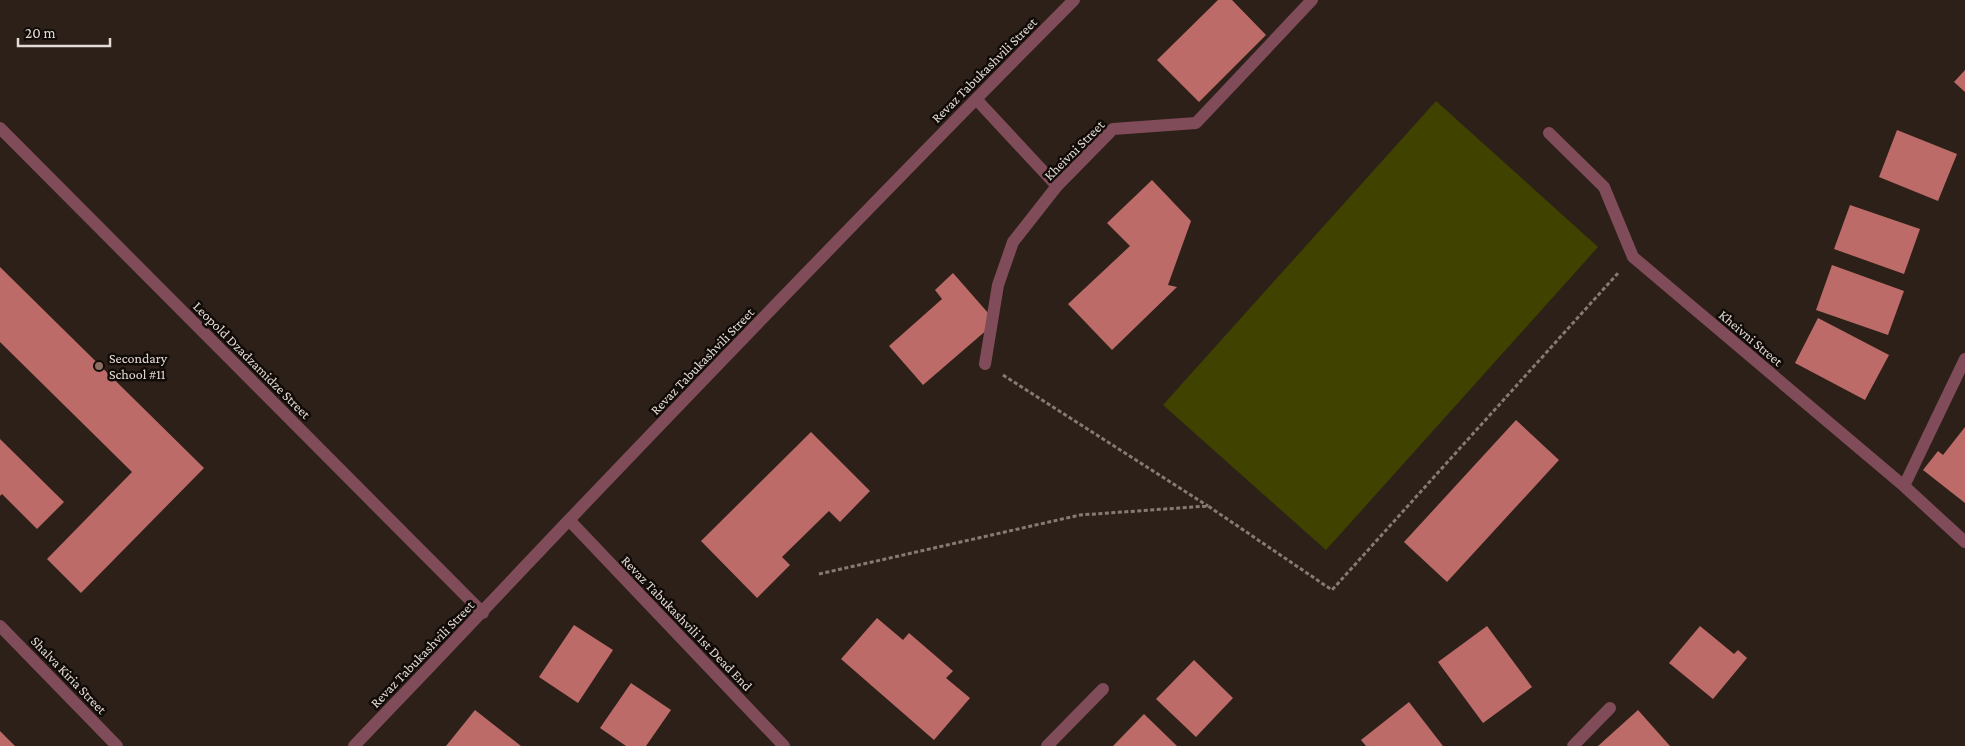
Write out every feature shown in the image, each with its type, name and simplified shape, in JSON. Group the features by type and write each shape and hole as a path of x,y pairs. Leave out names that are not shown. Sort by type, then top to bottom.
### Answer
{"street":[{"name":"Revaz Tabukashvili Street","path":"354,746 483,613 569,520 1074,0"},
{"name":"Kheivni Street","path":"985,364 998,285 1013,242 1057,186 1113,129 1196,123 1312,0"},
{"path":"976,99 1057,186"},
{"name":"Leopold Dzadzamidze Street","path":"0,128 483,613"},
{"name":"Kheivni Street","path":"1549,133 1604,187 1633,257 1904,486 1965,542"},
{"path":"1904,486 1965,359"},
{"name":"Revaz Tabukashvili 1st Dead End","path":"569,520 784,746"},
{"name":"Shalva Kiria Street","path":"0,626 117,746"},
{"path":"1047,746 1103,689"},
{"path":"1573,746 1610,708"}],"path":[{"path":"985,364 1208,506 1332,590 1633,257"},
{"path":"820,574 1080,515 1208,506"}],"shaded area":[{"path":"1436,101 1598,247 1326,550 1163,405"}],"building":[{"path":"1218,0 1232,0 1266,35 1199,102 1157,60"},
{"path":"1965,70 1965,92 1954,82"},
{"path":"1897,130 1957,154 1938,201 1879,177"},
{"path":"1152,180 1191,221 1168,285 1177,287 1112,350 1068,304 1130,246 1107,223"},
{"path":"1850,205 1920,229 1904,274 1834,249"},
{"path":"1832,265 1904,291 1888,335 1816,310"},
{"path":"0,267 204,468 81,593 47,559 132,472 0,342"},
{"path":"953,273 996,322 923,385 889,346 942,299 935,290"},
{"path":"1818,318 1889,355 1865,400 1795,363"},
{"path":"1516,420 1559,460 1447,582 1404,542"},
{"path":"1965,427 1965,503 1923,470 1938,451 1943,455"},
{"path":"811,432 870,491 840,522 829,511 782,557 790,565 757,598 701,541"},
{"path":"0,439 64,502 37,529 2,494 0,496"},
{"path":"877,618 903,640 909,633 953,671 946,678 970,698 934,740 841,659"},
{"path":"574,625 613,650 578,703 539,677"},
{"path":"1487,626 1532,687 1483,723 1438,662"},
{"path":"1700,626 1734,654 1738,650 1747,658 1713,699 1669,663"},
{"path":"1194,660 1233,698 1196,737 1156,699"},
{"path":"631,683 671,710 646,746 626,746 600,728"},
{"path":"1409,702 1443,746 1366,746 1361,740"},
{"path":"475,710 521,746 446,746"},
{"path":"1638,710 1670,746 1598,746"},
{"path":"1144,714 1177,746 1113,746"},
{"path":"0,731 15,746 0,746"}],"place":[{"name":"Secondary School #11","path":"99,366"}]}
